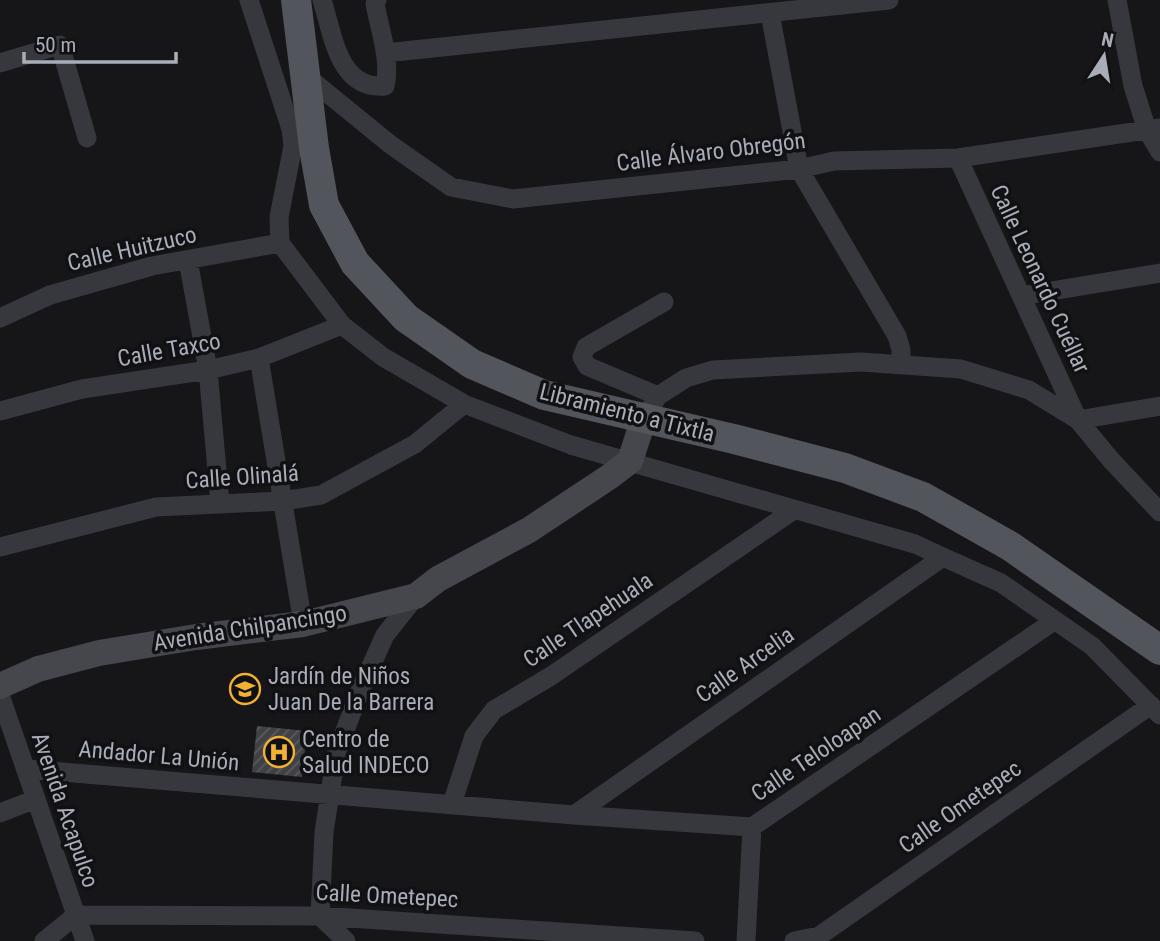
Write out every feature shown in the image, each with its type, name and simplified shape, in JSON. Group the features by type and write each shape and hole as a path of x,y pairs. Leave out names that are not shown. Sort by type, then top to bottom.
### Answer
{"main road":[{"name":"Libramiento a Tixtla","path":"296,0 305,75 304,147 324,205 355,263 406,318 472,364 544,395 651,407 734,439 845,468 923,497 1010,546 1160,650"}],"street":[{"path":"249,0 291,130 304,147 279,217 281,243 342,325 383,357 464,404 571,445 915,544 1001,583 1092,646 1155,710"},
{"path":"322,0 339,59 353,76 372,87 385,86 387,79 377,0"},
{"path":"385,53 770,13 807,5 889,0"},
{"path":"1117,0 1133,86 1154,129 1160,152"},
{"path":"770,13 799,169 897,336 901,365"},
{"path":"0,63 60,45 88,138"},
{"name":"Calle Álvaro Obregón","path":"305,75 391,145 451,187 513,199 799,169 834,162 958,158 1154,129"},
{"name":"Calle Leonardo Cuéllar","path":"958,158 1079,420"},
{"name":"Calle Huitzuco","path":"0,318 50,295 152,266 281,243"},
{"path":"188,260 208,370 220,504"},
{"path":"1021,296 1160,274"},
{"path":"651,407 587,366 582,357 586,347 664,302"},
{"name":"Calle Taxco","path":"0,411 82,389 208,370 259,358 342,325"},
{"path":"259,358 303,624"},
{"path":"630,461 651,407 686,378 713,370 861,362 961,369 1029,390 1079,420 1111,460 1160,512"},
{"name":"Calle Olinalá","path":"0,547 156,507 283,501 321,495 415,444 464,404"},
{"path":"1079,420 1160,406"},
{"name":"Avenida Chilpancingo","path":"0,686 38,669 99,653 196,636 303,624 416,596 438,579 529,530 630,461"},
{"name":"Calle Tlapehuala","path":"452,804 474,736 494,710 551,676 794,510"},
{"name":"Calle Arcelia","path":"574,814 943,557"},
{"path":"346,941 320,916 324,832 336,755 359,692 385,635 416,596"},
{"name":"Calle Teloloapan","path":"452,804 752,827 1054,621"},
{"name":"Avenida Acapulco","path":"0,695 85,941"},
{"name":"Calle Ometepec","path":"794,941 819,936 1155,710"},
{"name":"Andador La Unión","path":"26,769 452,804"},
{"path":"0,813 36,799"},
{"path":"746,941 752,827"},
{"path":"44,941 76,915"},
{"name":"Calle Ometepec","path":"76,915 320,916 695,941"}],"building":[{"name":"Centro de Salud INDECO","path":"257,726 307,731 302,777 252,772"}],"place":[{"name":"Jardín de Niños Juan De la Barrera","path":"245,689"},
{"name":"Centro de Salud INDECO","path":"279,752"}]}
